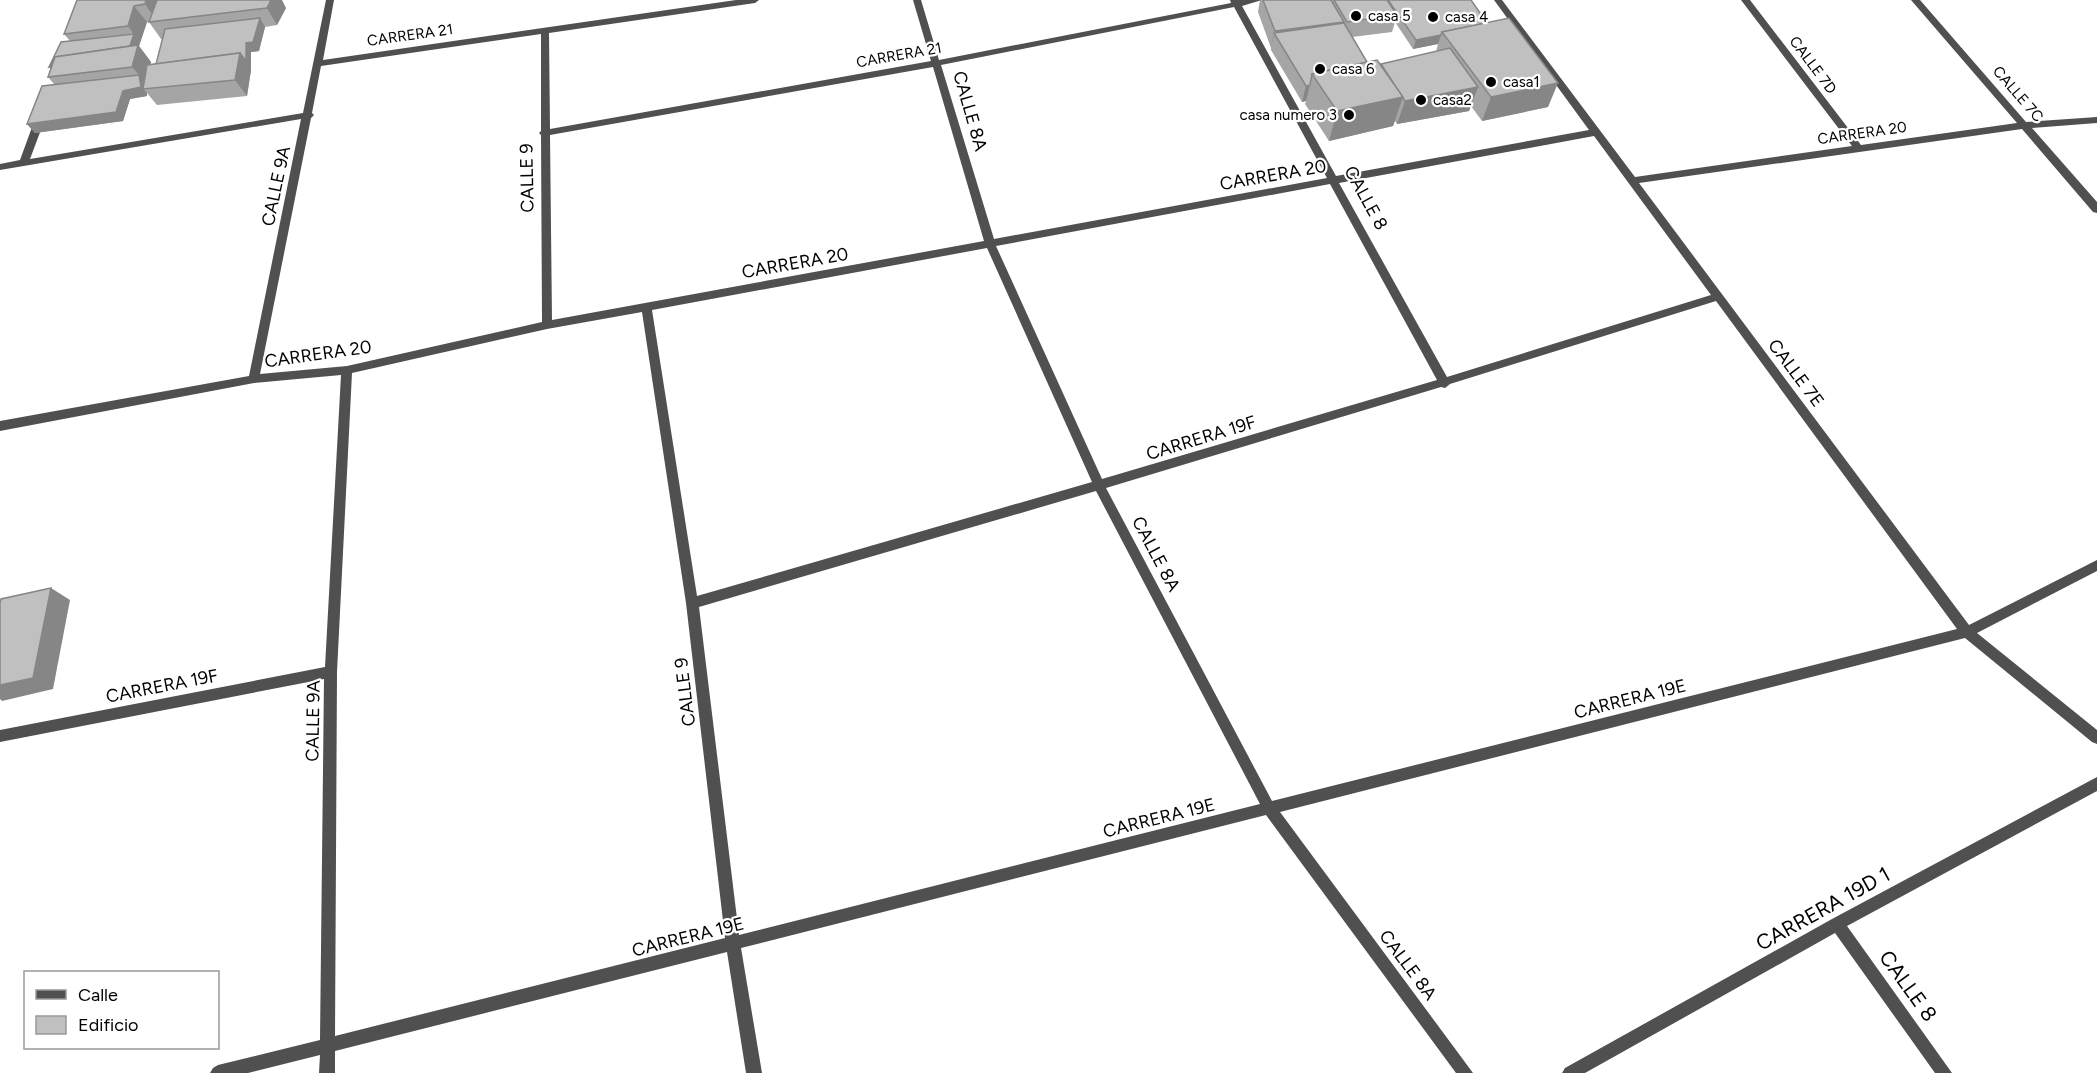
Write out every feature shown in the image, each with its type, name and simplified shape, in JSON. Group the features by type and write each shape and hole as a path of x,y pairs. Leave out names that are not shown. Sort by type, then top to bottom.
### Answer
{"street":[{"name":"CALLE 9A","path":"254,379 309,115 330,0"},
{"name":"CARRERA 21","path":"319,63 755,0"},
{"name":"CALLE 8A","path":"917,0 990,243 1100,487 1269,808 1465,1073"},
{"name":"CARRERA 21","path":"544,133 937,63 1236,2 1258,0"},
{"name":"CALLE 7E","path":"1498,0 1967,633 2097,738"},
{"name":"CALLE 7D","path":"1745,0 1858,148"},
{"name":"CALLE 7C","path":"1915,0 2097,209"},
{"name":"CALLE 8","path":"1236,2 1445,384"},
{"name":"CALLE 9","path":"545,30 547,325"},
{"path":"24,163 42,114"},
{"path":"0,167 309,115"},
{"name":"CARRERA 20","path":"1631,181 1858,148 2027,126 2097,120"},
{"name":"CARRERA 20","path":"0,426 254,379 347,370 547,325 646,306 1596,132"},
{"name":"CARRERA 19F","path":"692,603 1100,487 1445,384 1718,297"},
{"name":"CALLE 9","path":"646,306 692,603 733,944 754,1073"},
{"name":"CALLE 9A","path":"327,1073 331,672 347,370"},
{"name":"CARRERA 19E","path":"218,1073 1967,633 2097,565"},
{"name":"CARRERA 19F","path":"0,736 331,672"},
{"name":"CARRERA 19D 1","path":"1569,1073 1837,924 2097,784"},
{"name":"CALLE 8","path":"1837,924 1944,1073"}],"building":[{"path":"77,0 146,0 145,4 134,6 128,26 64,34"},
{"path":"157,0 271,0 267,8 149,22"},
{"path":"1263,0 1331,0 1344,22 1275,31"},
{"path":"1334,0 1387,0 1397,15 1347,22"},
{"name":"casa 4","path":"1388,0 1471,0 1487,23 1416,40"},
{"path":"260,18 253,42 246,43 246,61 240,53 156,64 165,29"},
{"path":"1509,18 1558,83 1491,97 1442,32"},
{"path":"1344,23 1367,62 1312,74 1310,85 1306,86 1274,33"},
{"path":"134,34 130,46 55,57 49,67 61,42"},
{"path":"138,45 132,67 48,77 55,57"},
{"path":"1450,48 1478,87 1405,101 1381,64"},
{"path":"240,53 235,80 143,89 147,65"},
{"path":"1377,60 1403,97 1337,111 1312,74"},
{"path":"139,75 141,87 123,91 116,112 27,124 42,86"},
{"path":"51,588 33,678 0,685 1,599"}],"place":[{"name":"casa 5","path":"1356,16"},
{"name":"casa 4","path":"1433,17"},
{"name":"casa 6","path":"1320,69"},
{"name":"casa1","path":"1491,82"},
{"name":"casa2","path":"1421,100"},
{"name":"casa numero 3","path":"1349,115"}]}
